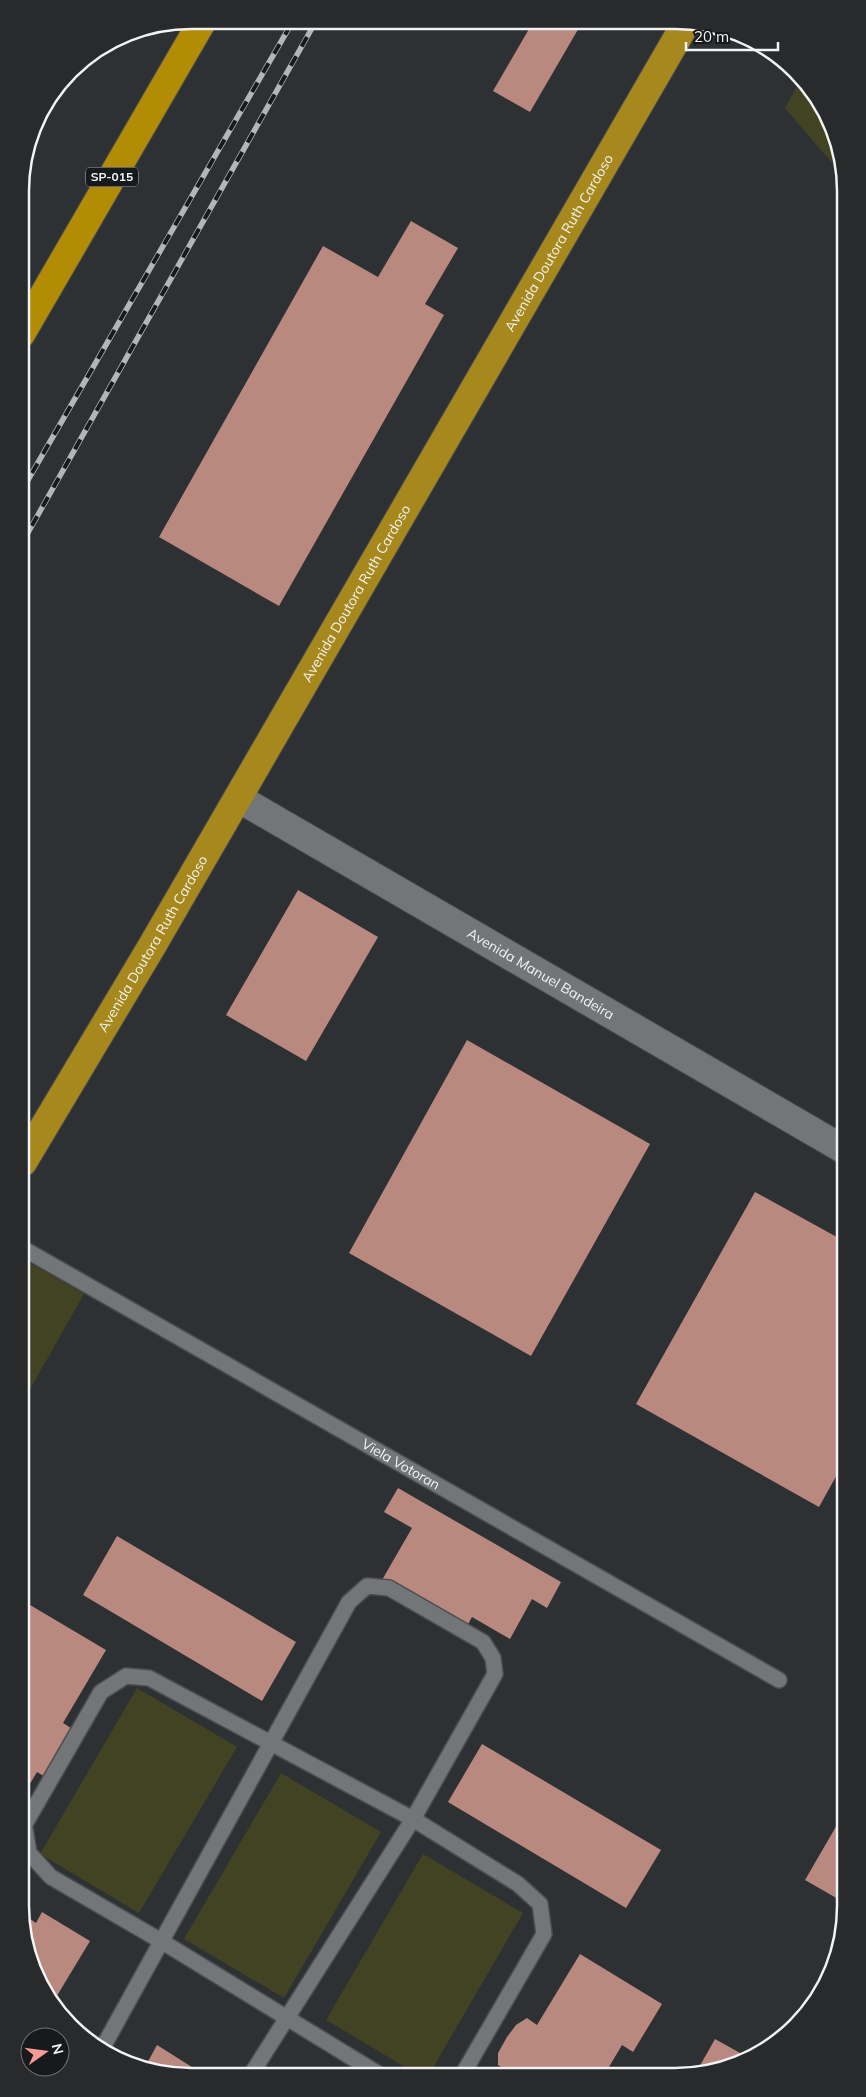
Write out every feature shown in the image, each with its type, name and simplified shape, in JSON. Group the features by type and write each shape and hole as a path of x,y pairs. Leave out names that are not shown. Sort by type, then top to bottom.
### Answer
{"highway":[{"name":"SP-015","path":"29,320 198,29"},
{"name":"Avenida Doutora Ruth Cardoso","path":"29,1152 238,798 683,29"}],"street":[{"name":"Avenida Manuel Bandeira","path":"238,798 837,1145"}],"lane":[{"name":"Viela Votoran","path":"29,1252 779,1680"},
{"path":"105,2043 349,1602 367,1586 389,1588 483,1642 493,1658 495,1674 413,1819 255,2068"},
{"path":"29,1817 100,1692 126,1676 149,1678 413,1819 518,1884 540,1904 544,1934 466,2068"},
{"path":"29,1853 51,1877 161,1941 369,2068"}],"path":[{"path":"45,119 52,106"}],"green space":[{"path":"798,85 816,110 825,129 835,165 832,163 785,108"},
{"path":"29,1263 84,1294 29,1391"},
{"path":"137,1688 237,1747 139,1913 40,1854"},
{"path":"281,1773 381,1832 284,1998 184,1939"},
{"path":"423,1854 523,1913 433,2068 407,2068 326,2020"}],"building":[{"path":"529,29 578,29 530,112 493,91"},
{"path":"411,221 458,248 425,304 444,315 279,606 159,537 323,246 378,277"},
{"path":"298,890 378,937 306,1061 226,1015"},
{"path":"467,1040 650,1144 531,1356 349,1253"},
{"path":"755,1192 837,1237 837,1475 819,1507 636,1404"},
{"path":"398,1488 561,1582 547,1608 532,1599 510,1639 472,1617 466,1628 382,1580 412,1528 384,1512"},
{"path":"117,1536 296,1642 262,1701 83,1595"},
{"path":"29,1604 106,1650 63,1723 74,1730 47,1778 37,1772 29,1785"},
{"path":"482,1744 661,1850 626,1908 448,1802"},
{"path":"837,1825 837,1898 805,1880"},
{"path":"42,1912 90,1941 56,1997 41,1968 34,1948 30,1918 36,1923"},
{"path":"580,1954 662,2004 633,2052 622,2045 608,2068 503,2068 498,2065 498,2053 516,2025 527,2018 537,2025"},
{"path":"715,2039 742,2054 717,2063 700,2066"},
{"path":"157,2045 193,2068 169,2067 148,2062"}],"railway":[{"path":"29,478 288,29"},
{"path":"29,531 311,29"}]}
